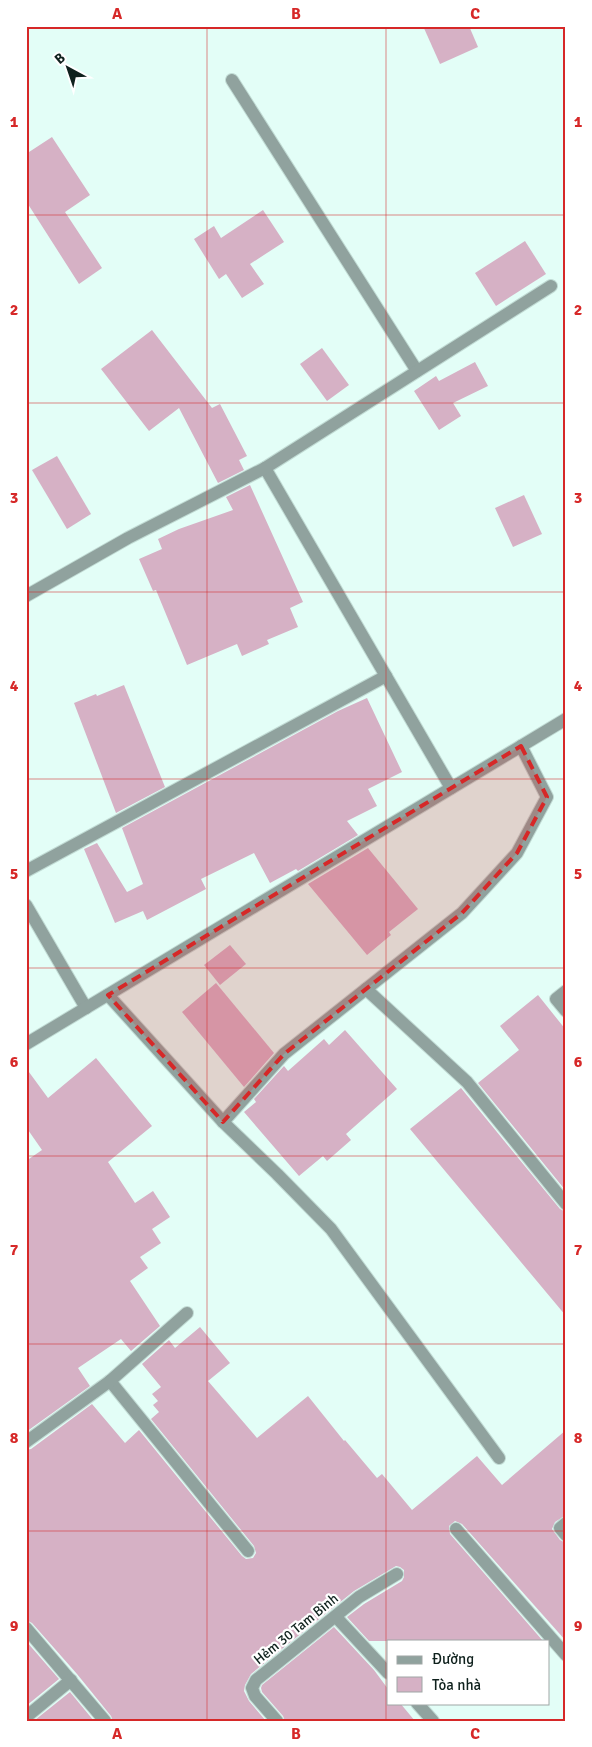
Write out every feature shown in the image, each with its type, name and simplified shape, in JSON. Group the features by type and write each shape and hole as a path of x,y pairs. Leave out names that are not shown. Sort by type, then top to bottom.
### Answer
{"street":[{"path":"232,80 417,371"},
{"path":"26,596 128,538 265,468 550,286"},
{"path":"265,468 452,788"},
{"path":"26,871 386,676"},
{"path":"26,1044 566,719"},
{"path":"222,1122 284,1054 462,913 517,853 546,797 521,746"},
{"path":"26,905 86,1008"},
{"path":"366,989 428,1044 467,1082 566,1204"},
{"path":"566,991 556,999 566,1012"},
{"path":"108,994 222,1122 331,1229 500,1458"},
{"path":"26,1442 110,1381 187,1313"},
{"path":"110,1381 248,1551"},
{"path":"566,1522 560,1528 566,1535"},
{"path":"456,1529 566,1655"},
{"name":"Hẻm 30 Tam Bình","path":"277,1721 255,1696 252,1688 256,1680 359,1597 397,1574"},
{"path":"336,1617 387,1672"},
{"path":"26,1628 71,1680 102,1720"},
{"path":"26,1717 71,1680"},
{"path":"418,1704 433,1721"}],"highlighted area":[{"path":"521,746 547,797 517,853 462,913 284,1054 223,1122 108,995"}],"building":[{"path":"423,26 469,26 478,47 440,64"},
{"path":"52,137 90,195 65,212 102,268 79,284 26,201 26,154"},
{"path":"263,210 284,242 250,264 264,284 242,298 226,274 219,279 194,239 214,226 221,238"},
{"path":"525,241 546,274 496,306 475,273"},
{"path":"152,330 212,408 220,404 247,456 239,460 244,470 218,483 179,408 149,431 101,369"},
{"path":"322,348 349,385 327,401 300,364"},
{"path":"475,362 488,386 453,403 461,416 439,430 414,391 436,376 439,381"},
{"path":"57,456 91,514 67,529 32,470"},
{"path":"250,485 303,602 290,608 298,627 267,640 269,644 242,656 237,644 187,665 156,590 153,591 139,559 162,549 158,539 179,529 233,510 226,497"},
{"path":"524,495 542,534 513,547 495,508"},
{"path":"124,685 165,787 116,813 74,703"},
{"path":"367,698 402,772 368,789 377,806 347,821 358,835 298,871 296,869 270,883 254,853 201,879 206,889 147,920 143,911 115,923 84,849 97,843 127,892 143,884 122,828 338,711"},
{"path":"368,848 418,909 389,932 391,935 367,955 308,884"},
{"path":"230,945 246,964 220,985 204,965"},
{"path":"216,983 274,1053 244,1087 182,1012"},
{"path":"538,995 566,1030 566,1191 478,1083 519,1050 500,1026"},
{"path":"345,1030 397,1089 346,1134 351,1140 327,1161 323,1156 299,1176 244,1112 256,1102 254,1099 284,1066 288,1071 324,1039 329,1045"},
{"path":"96,1058 152,1126 108,1162 135,1203 153,1191 170,1217 152,1229 161,1243 140,1257 148,1268 130,1281 160,1326 131,1351 121,1339 78,1368 90,1386 26,1432 26,1161 42,1150 26,1127 26,1068 48,1098"},
{"path":"461,1088 560,1209 566,1212 566,1316 410,1129"},
{"path":"200,1327 230,1363 208,1381 257,1438 308,1396 377,1478 382,1474 412,1510 477,1456 502,1485 566,1430 566,1515 555,1522 552,1529 560,1540 566,1543 566,1641 462,1524 455,1521 449,1526 450,1534 542,1640 369,1641 347,1617 364,1604 402,1581 404,1570 396,1566 354,1591 251,1674 244,1691 249,1701 266,1721 113,1721 77,1674 32,1623 26,1620 26,1450 31,1449 92,1404 125,1443 139,1430 242,1556 246,1559 253,1558 256,1553 254,1546 151,1419 159,1412 153,1405 158,1401 152,1394 161,1387 142,1364 169,1340 175,1348"},
{"path":"334,1627 374,1670 387,1688 387,1704 401,1704 415,1721 285,1721 283,1716 262,1692 262,1685"},
{"path":"26,1641 59,1679 26,1706"},
{"path":"70,1692 94,1721 35,1720"}]}
